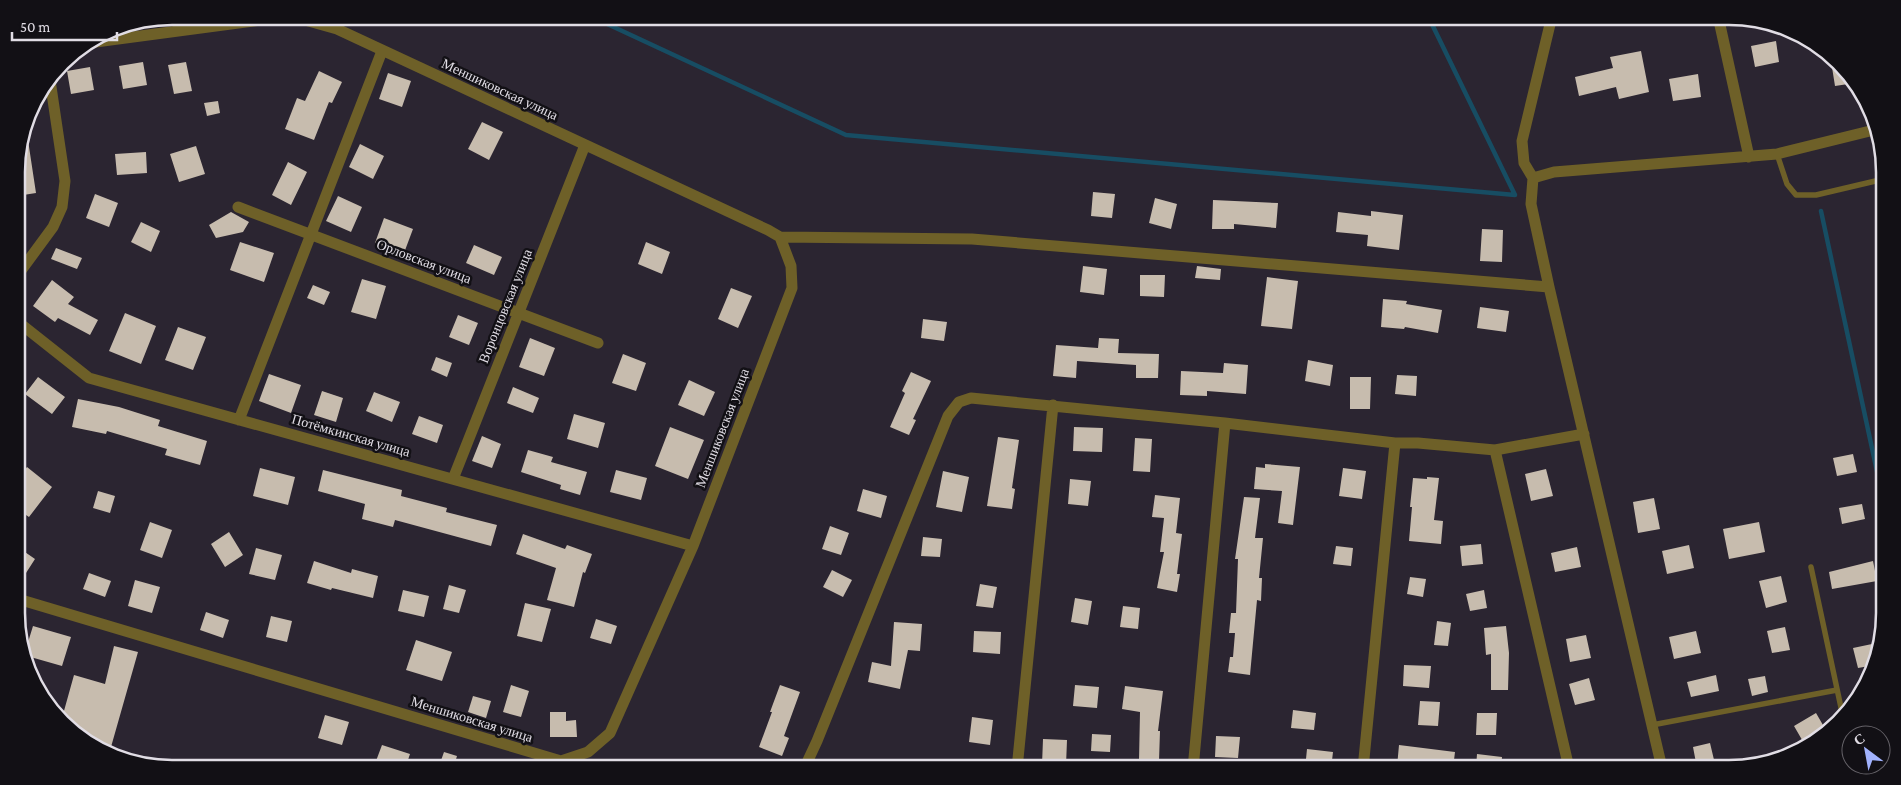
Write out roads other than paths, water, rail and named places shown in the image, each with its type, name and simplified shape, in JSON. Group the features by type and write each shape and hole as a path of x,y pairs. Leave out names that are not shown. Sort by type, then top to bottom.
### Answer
{"street":[{"name":"Меншиковская улица","path":"106,41 223,25"},
{"name":"Меншиковская улица","path":"323,25 337,29 768,230 780,237 791,266 792,288 693,546 610,733 588,752 563,760"},
{"path":"1550,25 1522,141 1524,162 1533,178 1531,204 1549,287 1660,760"},
{"path":"1720,25 1749,157"},
{"path":"239,420 382,51"},
{"path":"25,265 53,227 62,206 65,181 51,88"},
{"path":"1533,178 1554,172 1777,154 1870,131"},
{"name":"Воронцовская улица","path":"452,479 585,145"},
{"name":"Орловская улица","path":"238,207 598,343"},
{"path":"780,237 972,239 1549,287"},
{"name":"Потёмкинская улица","path":"25,327 89,378 693,546"},
{"path":"808,760 948,416 959,402 971,398 1053,405 1395,443 1418,443 1495,450 1584,434"},
{"path":"1018,760 1053,405"},
{"path":"1194,760 1225,423"},
{"path":"1364,760 1395,443"},
{"path":"1495,450 1567,760"},
{"name":"Меншиковская улица","path":"25,601 557,760"}],"lane":[{"path":"1777,154 1787,184 1796,195 1816,195 1876,181"},
{"path":"1811,568 1841,708"},
{"path":"1652,725 1837,690"}],"waterway":[{"path":"609,25 846,135 1515,195 1432,25"},
{"path":"1821,211 1876,467"}]}
